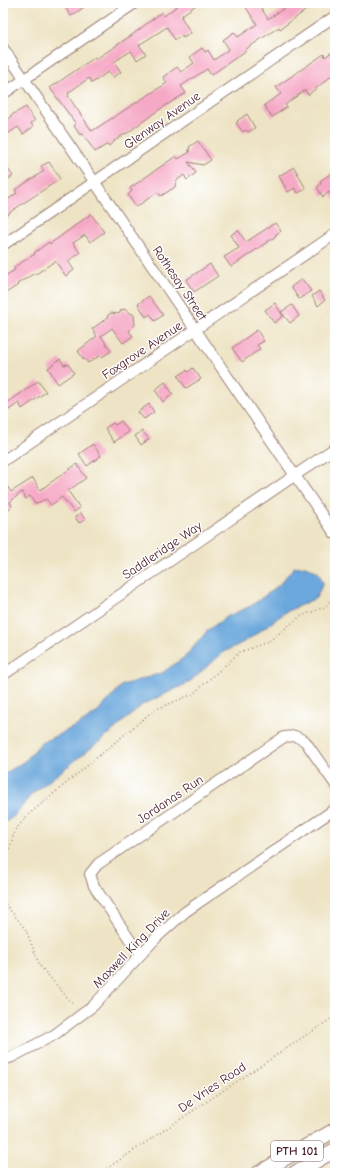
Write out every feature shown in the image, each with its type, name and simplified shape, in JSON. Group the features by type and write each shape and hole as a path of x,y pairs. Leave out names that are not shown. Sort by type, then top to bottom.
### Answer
{"highway":[{"name":"PTH 101","path":"259,1173 335,1130"},
{"name":"PTH 101","path":"295,1173 335,1150"}],"street":[{"path":"3,94 135,3"},
{"name":"Glenway Avenue","path":"3,245 335,16"},
{"name":"Rothesay Street","path":"3,48 335,534"},
{"name":"Foxgrove Avenue","path":"3,461 335,234"},
{"name":"Saddleridge Way","path":"3,675 335,448"},
{"name":"Jordanas Run","path":"142,952 134,946 94,886 90,874 98,864 284,737 295,736 305,742 335,784"},
{"name":"Maxwell King Drive","path":"3,1060 12,1057 54,1035 93,1006 142,952 185,912 335,809"}],"path":[{"path":"3,863 6,860 15,830 28,815 154,710 193,694 240,652 268,642 301,616 325,606 332,598 335,590"},
{"path":"3,901 26,930 40,966 73,1004"},
{"name":"De Vries Road","path":"100,1173 335,1016"}],"water":[{"path":"306,566 318,572 323,583 316,598 286,612 246,641 224,652 188,683 142,705 108,735 32,794 14,816 3,824 3,775 26,760 41,743 78,725 98,712 122,685 162,673 186,656 208,630 226,617 251,606 279,585 294,567"}],"building":[{"path":"71,3 90,3 71,16 65,7"},
{"path":"181,3 199,3 181,17 191,33 183,38 182,36 175,40 167,27 139,45 146,54 137,60 131,51 114,62 121,72 112,78 108,72 92,83 89,78 68,93 68,96 92,131 167,83 163,77 177,67 181,72 194,63 190,57 202,48 205,52 208,50 214,60 229,49 223,40 234,32 238,37 257,24 245,6 250,3 258,3 268,19 286,7 284,3 316,3 280,29 279,27 246,49 247,50 211,75 207,69 181,86 186,93 157,111 109,146 108,144 95,152 82,133 80,135 74,126 76,124 50,88 95,57 96,59 132,35 162,12 164,16"},
{"path":"332,52 335,56 335,73 308,95 305,90 285,105 287,107 272,117 264,105 281,94 276,87 324,54 325,57"},
{"path":"26,107 35,121 31,123 33,127 23,134 18,127 3,137 3,123 11,117 10,116"},
{"path":"247,114 255,128 248,132 246,130 243,132 236,123"},
{"path":"198,141 211,160 203,165 188,162 196,173 187,180 184,175 176,181 175,187 172,189 161,196 158,192 136,207 128,195 132,191 130,188 176,156 178,159 190,152 188,150 190,149 189,147"},
{"path":"3,162 13,176 3,183"},
{"path":"49,162 60,179 3,218 3,203 17,193 15,190 44,171 41,166"},
{"path":"294,167 306,189 298,193 295,188 288,192 279,176"},
{"path":"335,171 335,201 329,192 323,197 317,187 321,184 320,181"},
{"path":"91,214 104,232 90,242 85,235 73,243 80,253 68,261 74,270 66,276 55,261 36,274 35,273 17,284 18,285 3,295 3,277 15,270 14,267 35,254 34,253 49,242 50,244"},
{"path":"275,223 281,231 275,235 276,236 231,267 224,257 239,248 231,235 238,230 246,242"},
{"path":"210,264 218,276 194,292 186,280"},
{"path":"302,279 311,291 299,299 291,287"},
{"path":"319,291 325,300 318,306 312,296"},
{"path":"149,296 163,315 155,321 150,314 146,317 138,304"},
{"path":"275,303 283,316 274,323 265,310"},
{"path":"292,305 299,316 290,323 281,312"},
{"path":"124,309 134,315 135,325 129,331 133,336 123,343 112,328 101,336 111,351 88,363 78,351 97,336 92,329 107,318 111,313 119,314 121,310"},
{"path":"257,330 264,341 257,345 260,349 242,362 232,348"},
{"path":"60,359 64,365 68,364 74,373 58,384 48,368"},
{"path":"193,368 201,379 186,388 178,376"},
{"path":"38,381 46,392 22,409 19,403 3,414 3,406"},
{"path":"165,382 173,394 163,402 155,390"},
{"path":"149,404 154,412 144,419 138,412"},
{"path":"121,421 129,432 114,442 105,428 113,423 115,425"},
{"path":"142,431 149,439 141,445 135,436"},
{"path":"93,444 101,456 87,466 79,454"},
{"path":"77,464 86,478 68,491 80,508 74,512 62,497 51,505 46,499 35,504 30,496 26,499 22,492 10,502 12,506 7,511 3,508 3,489 7,486 11,492 33,478 40,490"},
{"path":"81,513 85,520 79,523 75,517"}]}
